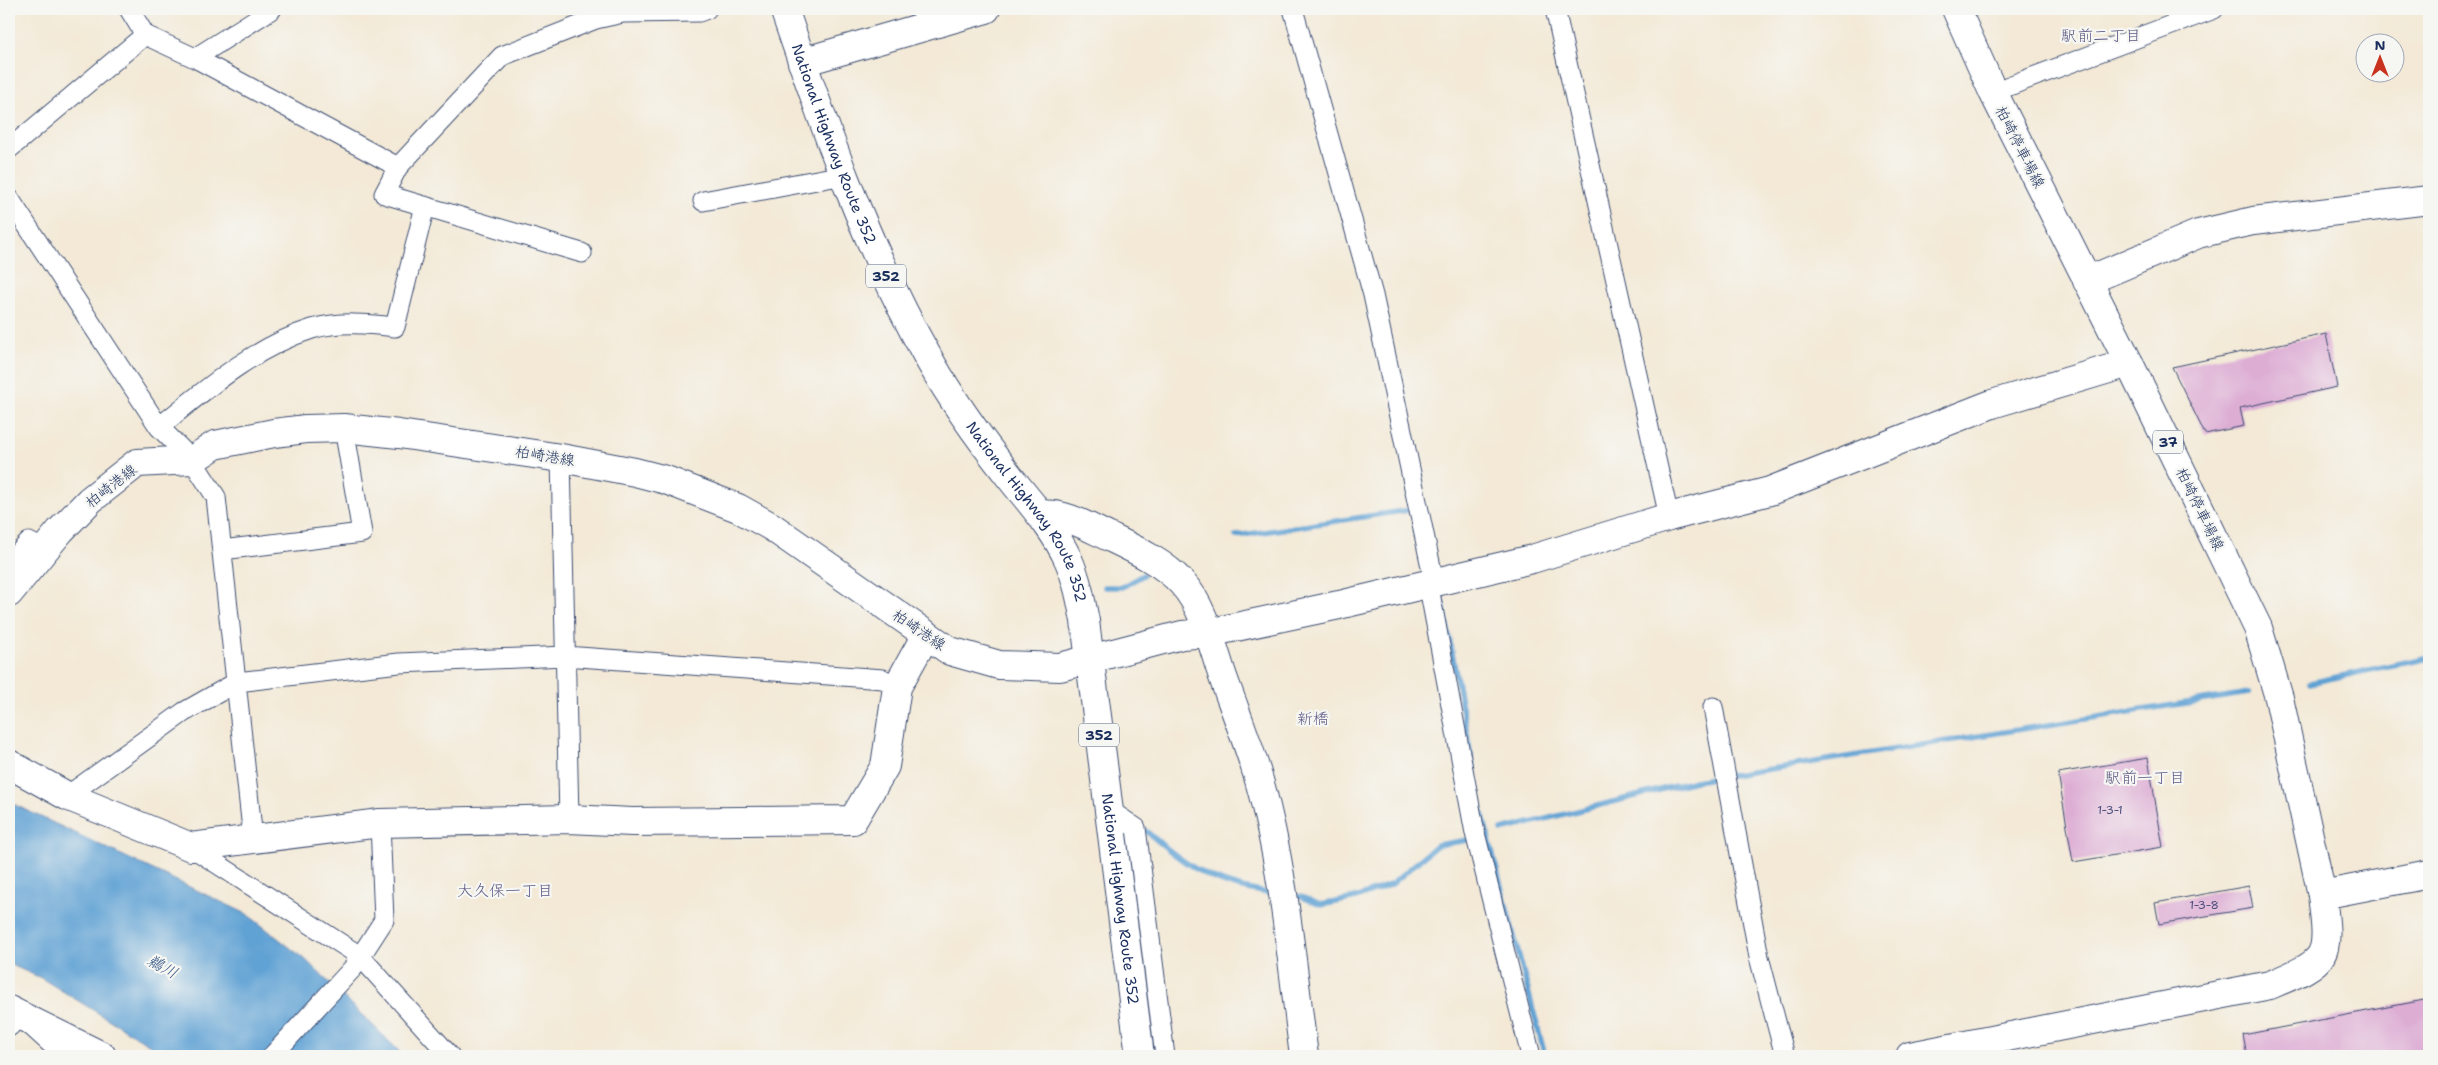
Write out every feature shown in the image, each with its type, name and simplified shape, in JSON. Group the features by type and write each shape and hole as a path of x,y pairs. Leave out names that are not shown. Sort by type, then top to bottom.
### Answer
{"main road":[{"name":"National Highway Route 352","path":"784,9 802,62 878,262 945,388 972,428 1041,515 1068,559 1076,582 1085,621 1140,1056"},
{"path":"802,62 924,17 986,9"},
{"name":"柏崎停車場線","path":"1910,1056 2270,985 2318,962 2325,948 2327,932 2322,895 2279,698 2258,628 2130,363 1993,92 1956,9"},
{"path":"2087,281 2198,234 2253,221 2429,200"},
{"name":"柏崎港線","path":"9,594 44,550 90,500 137,463 192,460 214,445 274,433 306,429 344,428 399,434 561,458 666,480 738,508 772,527 950,651 999,665 1060,667 1182,635 1208,633 1340,605 1532,558 1669,517 1770,491 1992,404 2130,363"},
{"path":"1041,515 1052,514 1090,527 1123,544 1170,572 1183,584 1194,600 1208,633 1261,789 1276,858 1304,1056"},
{"path":"9,764 66,796 191,846 380,823 569,819 632,822 853,820 885,766 897,687 926,635"},
{"path":"2322,895 2429,874"},
{"path":"13,1018 102,1056"}],"street":[{"path":"129,9 145,35 195,58 398,167"},
{"path":"195,58 272,9"},
{"path":"582,253 384,194 398,167 502,56 596,19 623,13 699,12 708,9"},
{"path":"1293,9 1373,295 1431,582 1475,833 1531,1056"},
{"path":"1555,9 1669,517"},
{"path":"1993,92 2214,9"},
{"path":"9,149 145,35"},
{"path":"703,201 844,175"},
{"path":"9,198 159,427 192,460 216,497 253,839"},
{"path":"159,427 220,378 280,342 314,328 362,323 396,327 425,206"},
{"path":"222,550 362,533 344,428"},
{"path":"561,458 569,819"},
{"path":"9,563 29,542 44,550"},
{"path":"66,796 184,712 237,682 399,663 565,656 883,679 897,687"},
{"path":"1713,707 1759,957 1785,1056"},
{"path":"1109,810 1136,828 1165,1056"},
{"path":"272,1056 357,962 384,920 380,823"},
{"path":"191,846 357,962 450,1056"},
{"path":"13,1018 64,1056"}],"water":[{"name":"鵜川","path":"9,802 247,914 306,960 404,1056 168,1056 41,978 9,964"}],"building":[{"path":"2326,334 2337,387 2240,408 2244,426 2205,434 2172,367"},
{"path":"2148,758 2163,847 2073,862 2058,773"},
{"path":"2249,886 2253,908 2159,924 2155,903"},
{"path":"2429,999 2429,1056 2247,1056 2243,1035"}],"waterway":[{"path":"1236,536 1416,509"},
{"path":"1105,587 1122,587 1143,575"},
{"path":"1440,588 1480,805 1545,1056"},
{"path":"2310,683 2429,657"},
{"path":"1502,830 1695,781 2249,693"},
{"path":"1146,831 1177,856 1205,874 1236,886 1275,894"},
{"path":"1289,895 1301,897 1321,905 1356,898 1392,884 1437,845 1468,840"}],"district":[{"name":"駅前二丁目","path":"2101,35"},
{"name":"新橋","path":"1313,718"},
{"name":"駅前一丁目","path":"2145,777"},
{"name":"大久保一丁目","path":"505,890"}]}
